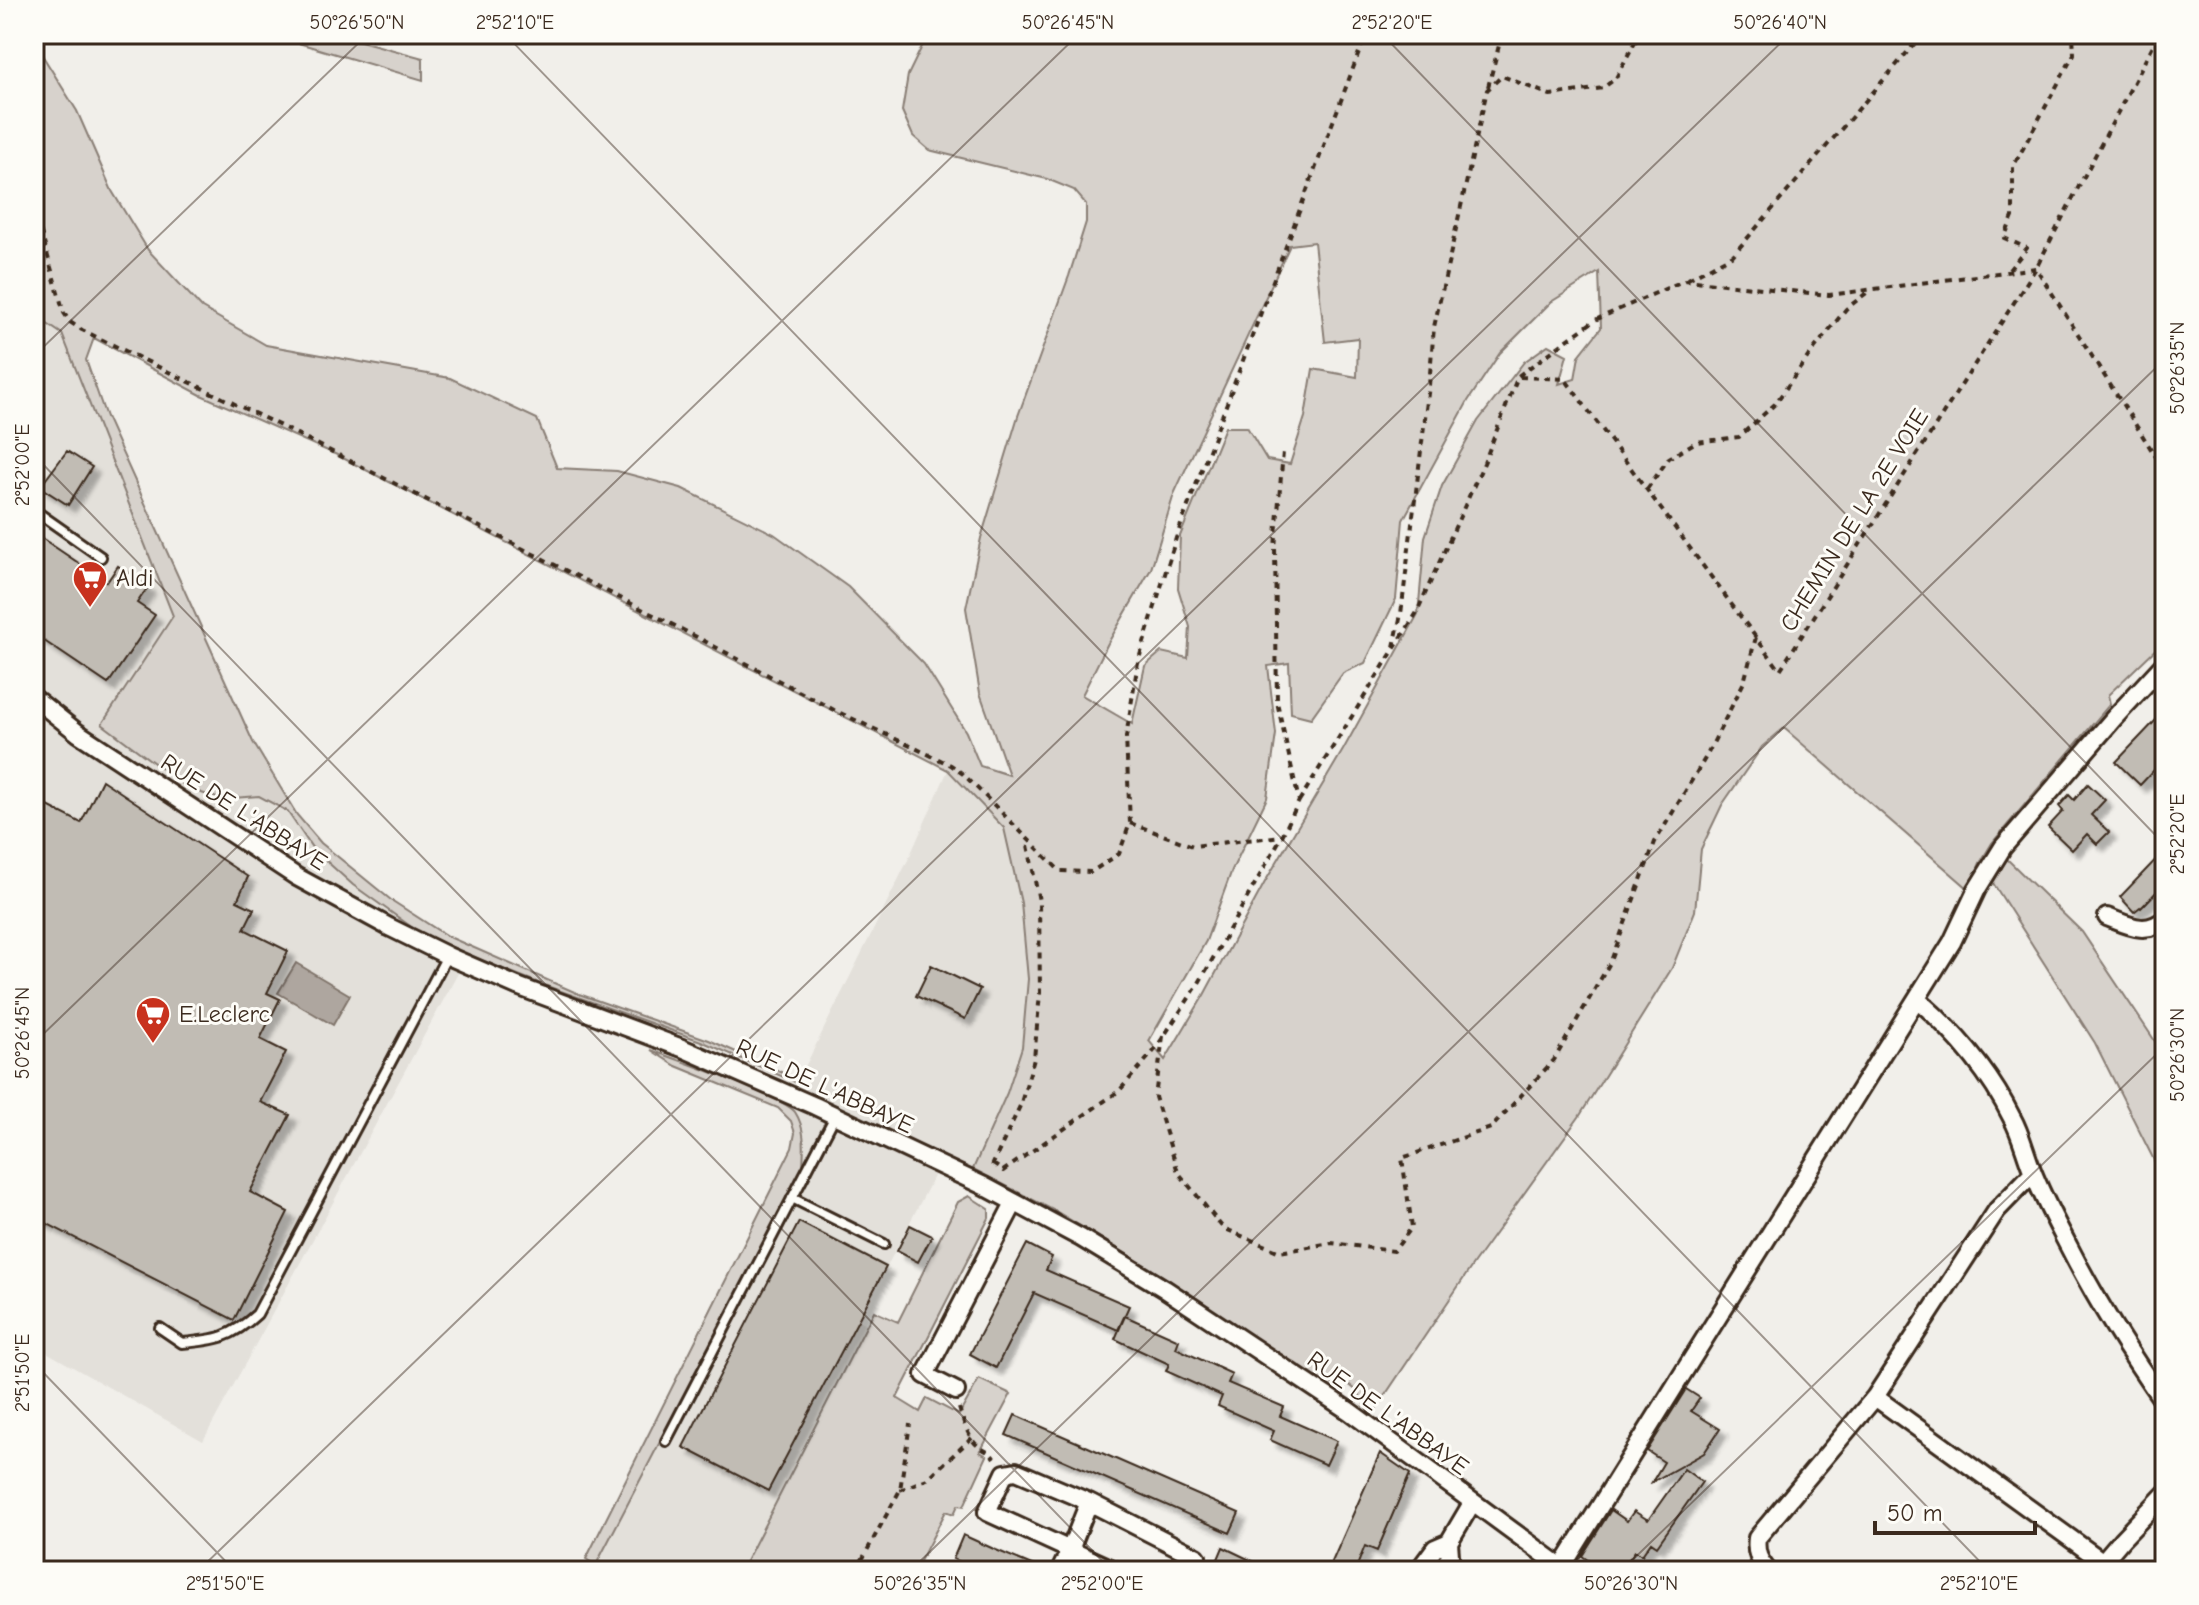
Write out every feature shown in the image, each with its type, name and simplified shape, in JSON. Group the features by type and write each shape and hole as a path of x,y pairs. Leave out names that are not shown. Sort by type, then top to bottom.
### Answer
{"street":[{"path":"1564,1569 1952,942 1994,860 2114,718 2165,663"},
{"name":"RUE DE L'ABBAYE","path":"36,705 297,877 448,956 517,986 682,1048 835,1115 984,1186 1081,1238 1165,1289 1361,1419 1564,1569"},
{"path":"2107,917 2141,929 2162,923 2165,919"},
{"path":"1917,999 1944,1022 1995,1087 2014,1120 2033,1173 2070,1249 2112,1323 2165,1404"},
{"path":"1768,1571 1758,1559 1757,1538 1875,1397 1997,1210 2033,1173"},
{"path":"956,1391 925,1375 1014,1203"},
{"path":"1875,1397 2099,1566 2165,1494"},
{"path":"1116,1571 987,1512 1005,1473 1016,1471 1089,1502 1197,1557 1194,1571"},
{"path":"1060,1571 1089,1502"},
{"path":"1443,1571 1450,1555 1449,1542 1472,1503"},
{"path":"1418,1571 1435,1548 1449,1542"}],"lane":[{"path":"34,510 101,557"},
{"path":"160,1328 182,1343 212,1340 239,1330 257,1314 448,956"},
{"path":"666,1441 835,1115"},
{"path":"792,1198 884,1244"}],"path":[{"path":"34,208 64,313 70,322 82,330 297,434 834,710 951,765 1060,871 1091,872 1119,854 1130,823 1126,737 1138,662 1176,538 1366,34"},
{"path":"1392,652 1403,599 1434,327 1502,34"},
{"path":"1487,90 1502,76 1550,95 1603,88 1616,78 1639,34"},
{"path":"993,1164 1003,1171 1119,1091 1163,1036 1199,983 1299,801 1416,614 1484,463 1518,376 1595,320 1733,255 1923,34"},
{"path":"2007,272 2027,248 2004,238 2013,217 2013,167 2074,54 2073,34"},
{"name":"CHEMIN DE LA 2E VOIE","path":"1518,376 1565,379 1780,670 2036,268 2159,34"},
{"path":"1685,280 1829,295 2036,268 2165,471"},
{"path":"1647,489 1669,458 1696,442 1739,437 1775,404 1846,309 1872,290"},
{"path":"1283,452 1275,548 1277,702 1299,801"},
{"path":"1163,1036 1155,1097 1178,1172 1223,1228 1280,1252 1331,1243 1394,1251 1412,1227 1402,1158 1491,1128 1554,1060 1611,961 1655,842 1707,755 1744,682 1756,637"},
{"path":"1130,823 1193,846 1282,836"},
{"path":"984,1186 1020,1106 1034,1059 1040,993 1039,901 1027,838"},
{"path":"956,1391 963,1421 976,1445 990,1452 1005,1473"},
{"path":"856,1571 900,1490 910,1424"},
{"path":"900,1490 927,1479 972,1437"}],"shaded area":[{"path":"268,34 335,34 423,58 423,80"},
{"path":"928,34 2165,34 2165,640 2108,695 2110,704 1992,843 1969,889 1784,728 1762,747 1722,805 1701,849 1695,911 1672,968 1579,1117 1474,1263 1371,1416 1357,1391 1342,1379 1332,1384 1320,1382 1163,1276 1059,1213 973,1169 1007,1093 1022,1047 1028,979 1021,903 1004,828 948,770 337,455 201,395 94,338 86,360 106,417 253,742 297,815 321,843 391,900 447,936 579,994 709,1040 799,1080 797,1083 701,1041 541,984 468,955 413,928 353,885 313,849 287,811 259,796 220,799 189,789 102,724 173,616 62,334 34,315 34,42 77,111 112,191 148,250 202,308 266,345 450,378 537,419 557,468 617,471 681,488 774,534 848,587 924,664 966,732 980,766 1009,775 980,693 966,608 981,538 1018,416 1086,222 1086,204 1074,190 1047,179 929,150 913,136 902,111 908,75","holes":["1314,242 1325,342 1358,338 1357,377 1313,369 1305,417 1290,464 1267,460 1247,427 1225,427 1180,536 1178,588 1190,627 1188,658 1161,652 1145,666 1132,724 1082,695 1151,569 1174,494 1290,245","1599,272 1601,328 1579,356 1575,379 1559,384 1567,355 1548,345 1524,362 1478,421 1442,486 1425,537 1418,614 1165,1060 1149,1041 1206,941 1232,870 1267,798 1276,734 1268,666 1289,663 1291,713 1311,718 1343,673 1365,663 1396,599 1403,520 1468,401 1500,353 1551,302"]},
{"path":"34,315 62,334 173,616 220,799 259,796 287,811 313,849 413,928 468,955 203,1441 34,1345"},
{"path":"948,770 1004,828 1021,903 1028,979 1022,1047 1007,1093 973,1169 945,1155 859,1320 867,1324 741,1571 614,1571 597,1561 803,1167 793,1108 786,1105 908,860"},
{"path":"2007,859 2082,932 2165,1056 2165,1182 2095,1043 1993,883"},
{"path":"296,963 350,995 333,1025 278,993"},
{"path":"651,1050 787,1105 795,1112 801,1125 803,1167 598,1561 614,1571 605,1571 586,1559 792,1148 795,1133 791,1121 778,1108 676,1066"},
{"path":"969,1196 989,1209 989,1218 897,1398 920,1412 927,1398 959,1415 979,1379 1011,1394 980,1452 987,1456 964,1506 958,1505 954,1514 946,1511 915,1571 741,1571 874,1311 898,1322 958,1202"}],"building":[{"path":"67,451 92,467 68,505 40,487"},
{"name":"Aldi","path":"34,533 107,582 118,566 148,587 137,603 155,615 108,684 34,634"},
{"path":"2157,719 2165,727 2165,777 2156,768 2140,785 2116,762"},
{"name":"E.Leclerc","path":"102,780 248,877 237,901 254,909 244,929 288,951 267,993 280,999 260,1039 286,1052 260,1102 290,1115 250,1192 288,1212 234,1320 34,1217 34,799 81,823"},
{"path":"2088,784 2105,800 2091,815 2109,832 2097,844 2087,834 2072,850 2048,827 2063,811 2059,806 2069,795 2074,800"},
{"path":"2165,850 2165,883 2134,912 2120,897"},
{"path":"931,965 980,989 965,1019 916,996"},
{"path":"799,1222 886,1267 768,1491 683,1447"},
{"path":"910,1225 932,1236 918,1262 897,1251"},
{"path":"1027,1244 1052,1257 1046,1270 1129,1306 1118,1330 1034,1293 996,1368 970,1354"},
{"path":"1125,1316 1179,1340 1176,1348 1232,1374 1228,1383 1284,1407 1280,1416 1337,1441 1326,1465 1270,1440 1274,1431 1218,1406 1222,1396 1166,1371 1169,1364 1115,1339"},
{"path":"1686,1389 1700,1398 1691,1411 1720,1429 1704,1453 1652,1482 1664,1462 1647,1451"},
{"path":"1015,1415 1239,1513 1230,1533 1006,1435"},
{"path":"1380,1453 1410,1474 1377,1551 1365,1546 1355,1571 1328,1571"},
{"path":"1684,1469 1702,1482 1657,1546 1651,1542 1642,1555 1635,1551 1620,1571 1604,1571 1582,1556 1611,1510 1627,1521 1634,1511 1648,1520"},
{"path":"963,1535 1046,1571 981,1571 953,1559"},
{"path":"1223,1547 1273,1571 1213,1571"}],"place":[{"name":"Aldi","path":"90,609"},
{"name":"E.Leclerc","path":"153,1045"}]}
